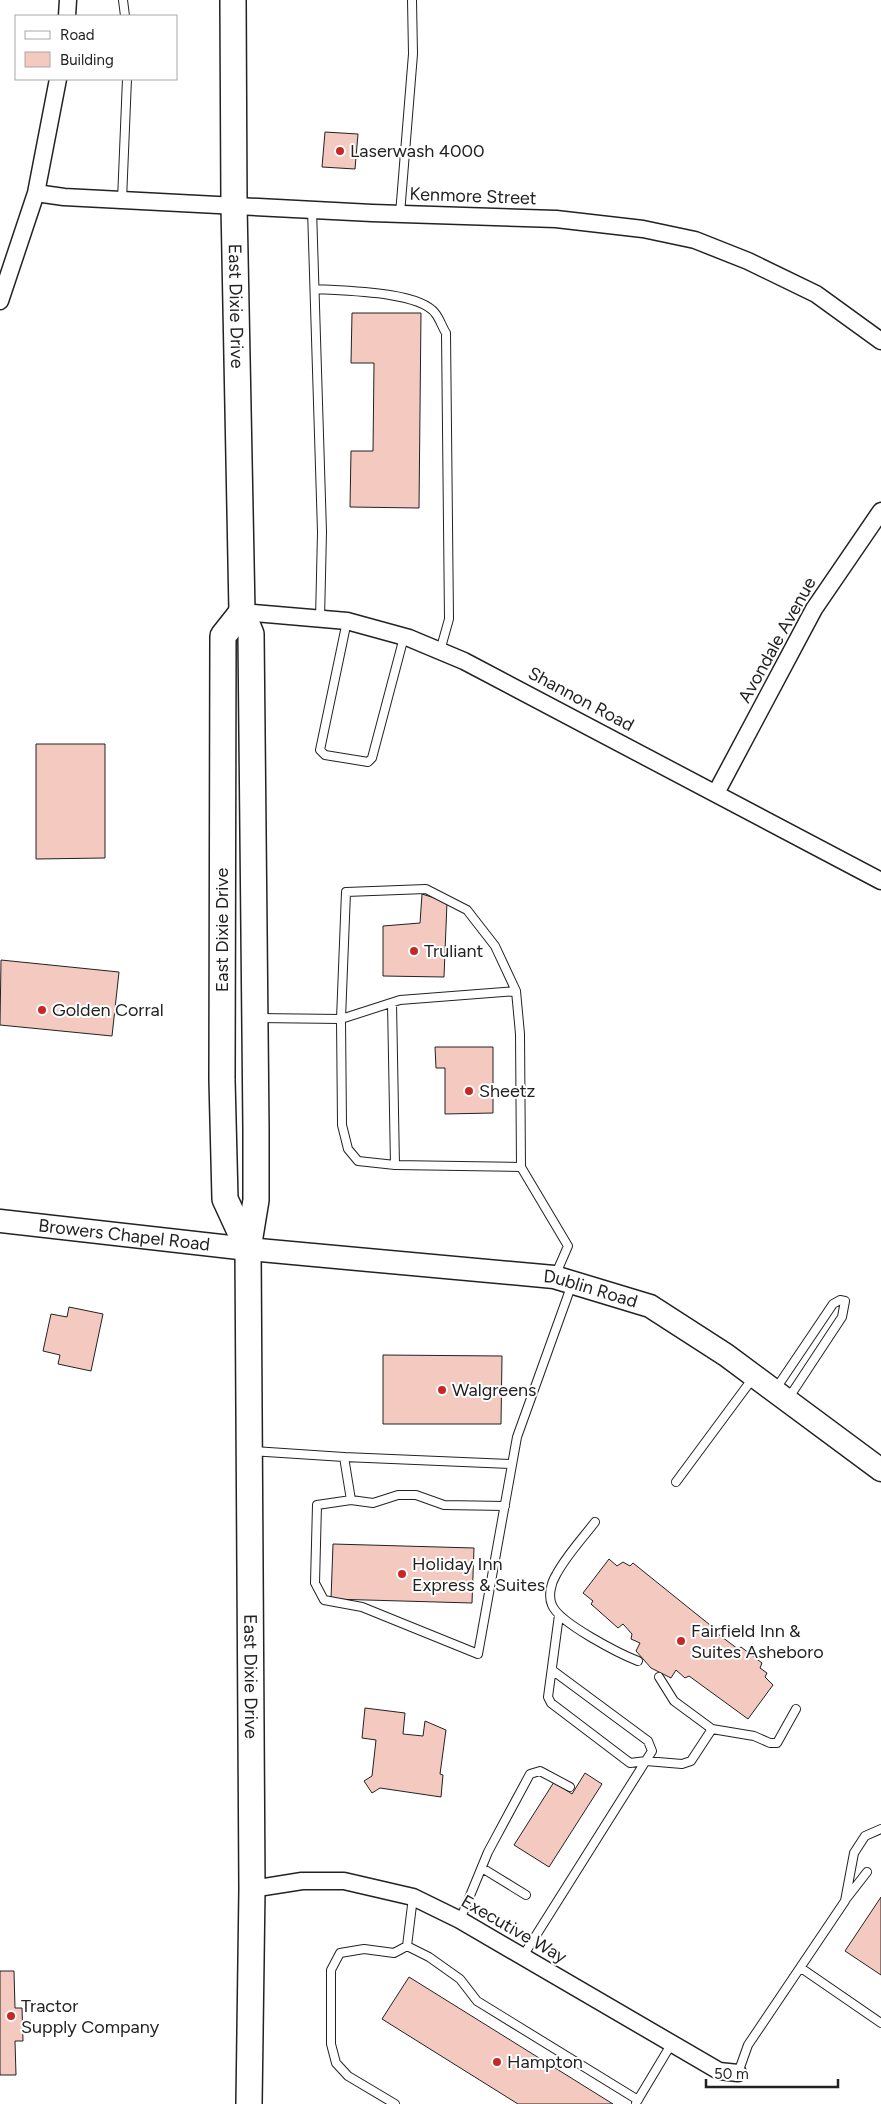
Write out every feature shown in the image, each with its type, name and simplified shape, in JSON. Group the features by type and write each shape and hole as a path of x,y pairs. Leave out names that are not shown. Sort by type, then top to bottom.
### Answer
{"main road":[{"name":"East Dixie Drive","path":"234,0 234,205 242,612 250,634 255,1018 256,1200 248,1249 252,1889 249,2104"},
{"name":"East Dixie Drive","path":"242,612 223,636 222,1080 225,1199 248,1249"}],"street":[{"path":"67,15 68,0"},
{"path":"0,301 36,193 58,80"},
{"name":"Kenmore Street","path":"36,193 64,198 580,221 643,229 695,240 748,261 816,294 881,341"},
{"name":"Avondale Avenue","path":"716,793 814,609 881,511"},
{"name":"Shannon Road","path":"242,612 347,621 404,637 464,660 881,881"},
{"name":"Browers Chapel Road","path":"0,1221 248,1249"},
{"name":"Dublin Road","path":"248,1249 564,1280 650,1306 726,1355 881,1470"},
{"name":"Executive Way","path":"252,1889 302,1881 344,1881 413,1897 460,1920 719,2071 738,2073"}],"lane":[{"path":"123,0 125,15"},
{"path":"400,214 413,54 412,0"},
{"path":"122,200 126,80"},
{"path":"312,209 322,532 320,619"},
{"path":"315,289 388,294 423,304 435,312 446,334 449,619 440,651"},
{"path":"347,621 320,750 325,754 368,762 372,758 404,637"},
{"path":"505,1506 444,1505 416,1495 398,1495 373,1503 351,1500 317,1506 315,1584 324,1600 362,1607 478,1654 505,1506 517,1437 564,1280 568,1246 521,1167 520,1034 516,991 495,946 467,910 426,889 346,892 341,1019 342,1125 348,1150 358,1161 395,1165 521,1167"},
{"path":"255,1018 341,1019 400,1000 516,991"},
{"path":"392,1003 395,1165"},
{"path":"840,1300 845,1301 842,1317 781,1396 833,1304 840,1300"},
{"path":"676,1482 754,1376"},
{"path":"249,1451 512,1464"},
{"path":"344,1457 351,1500"},
{"path":"595,1522 555,1576 550,1593 552,1606 559,1616 611,1650 638,1661"},
{"path":"559,1616 548,1698 551,1703 630,1763 646,1761 682,1764 691,1761 712,1729"},
{"path":"523,1956 652,1750 648,1742 552,1670"},
{"path":"658,1676 674,1701 712,1729 754,1736 770,1743 777,1743 796,1710"},
{"path":"460,1920 482,1868 530,1774 540,1771 570,1787"},
{"path":"845,1901 854,1853 866,1836 881,1829"},
{"path":"482,1868 526,1895"},
{"path":"738,2073 748,2045 845,1901 867,1872"},
{"path":"407,1946 413,1897"},
{"path":"407,1946 429,1957 460,1979 478,2001 637,2102 672,2043"},
{"path":"395,2104 348,2076 336,2064 331,2044 331,1970 340,1952 364,1949 394,1953 407,1946"},
{"path":"801,1968 881,2022"}],"building":[{"name":"Laserwash 4000","path":"325,132 358,134 355,169 322,167"},
{"path":"352,313 421,313 419,508 350,507 351,451 373,451 374,363 351,363"},
{"path":"36,744 105,744 105,858 36,859"},
{"name":"Truliant","path":"422,894 447,902 444,977 383,976 383,926 420,923"},
{"path":"1,960 119,972 112,1036 0,1025"},
{"name":"Sheetz","path":"435,1047 493,1047 493,1113 445,1114 445,1068 436,1068"},
{"path":"69,1307 103,1314 91,1371 58,1364 60,1355 43,1351 51,1314 67,1317"},
{"name":"Walgreens","path":"383,1355 502,1356 501,1424 383,1424"},
{"name":"Holiday Inn Express & Suites","path":"333,1544 474,1548 472,1603 331,1599"},
{"name":"Fairfield Inn & Suites Asheboro","path":"609,1559 617,1566 623,1562 630,1566 633,1563 710,1625 718,1634 738,1649 741,1647 762,1663 760,1668 767,1673 765,1677 773,1685 748,1719 689,1676 685,1678 676,1670 671,1678 651,1668 636,1651 640,1643 631,1639 632,1634 623,1624 618,1628 591,1604 593,1601 583,1593"},
{"path":"365,1708 405,1713 403,1734 423,1736 425,1721 446,1730 440,1774 443,1775 441,1797 380,1788 372,1793 364,1781 372,1776 376,1740 362,1738"},
{"path":"585,1773 602,1784 549,1867 514,1845 554,1782 572,1794"},
{"path":"881,1897 881,1975 845,1951"},
{"name":"Tractor Supply Company","path":"0,1971 14,1971 15,2008 22,2008 23,2041 15,2041 16,2075 0,2075"},
{"name":"Hampton","path":"409,1977 613,2104 518,2104 382,2019"}],"place":[{"name":"Laserwash 4000","path":"340,151"},
{"name":"Truliant","path":"414,951"},
{"name":"Golden Corral","path":"42,1010"},
{"name":"Sheetz","path":"469,1091"},
{"name":"Walgreens","path":"442,1390"},
{"name":"Holiday Inn Express & Suites","path":"402,1574"},
{"name":"Fairfield Inn & Suites Asheboro","path":"681,1641"},
{"name":"Tractor Supply Company","path":"11,2016"},
{"name":"Hampton","path":"497,2062"}]}
